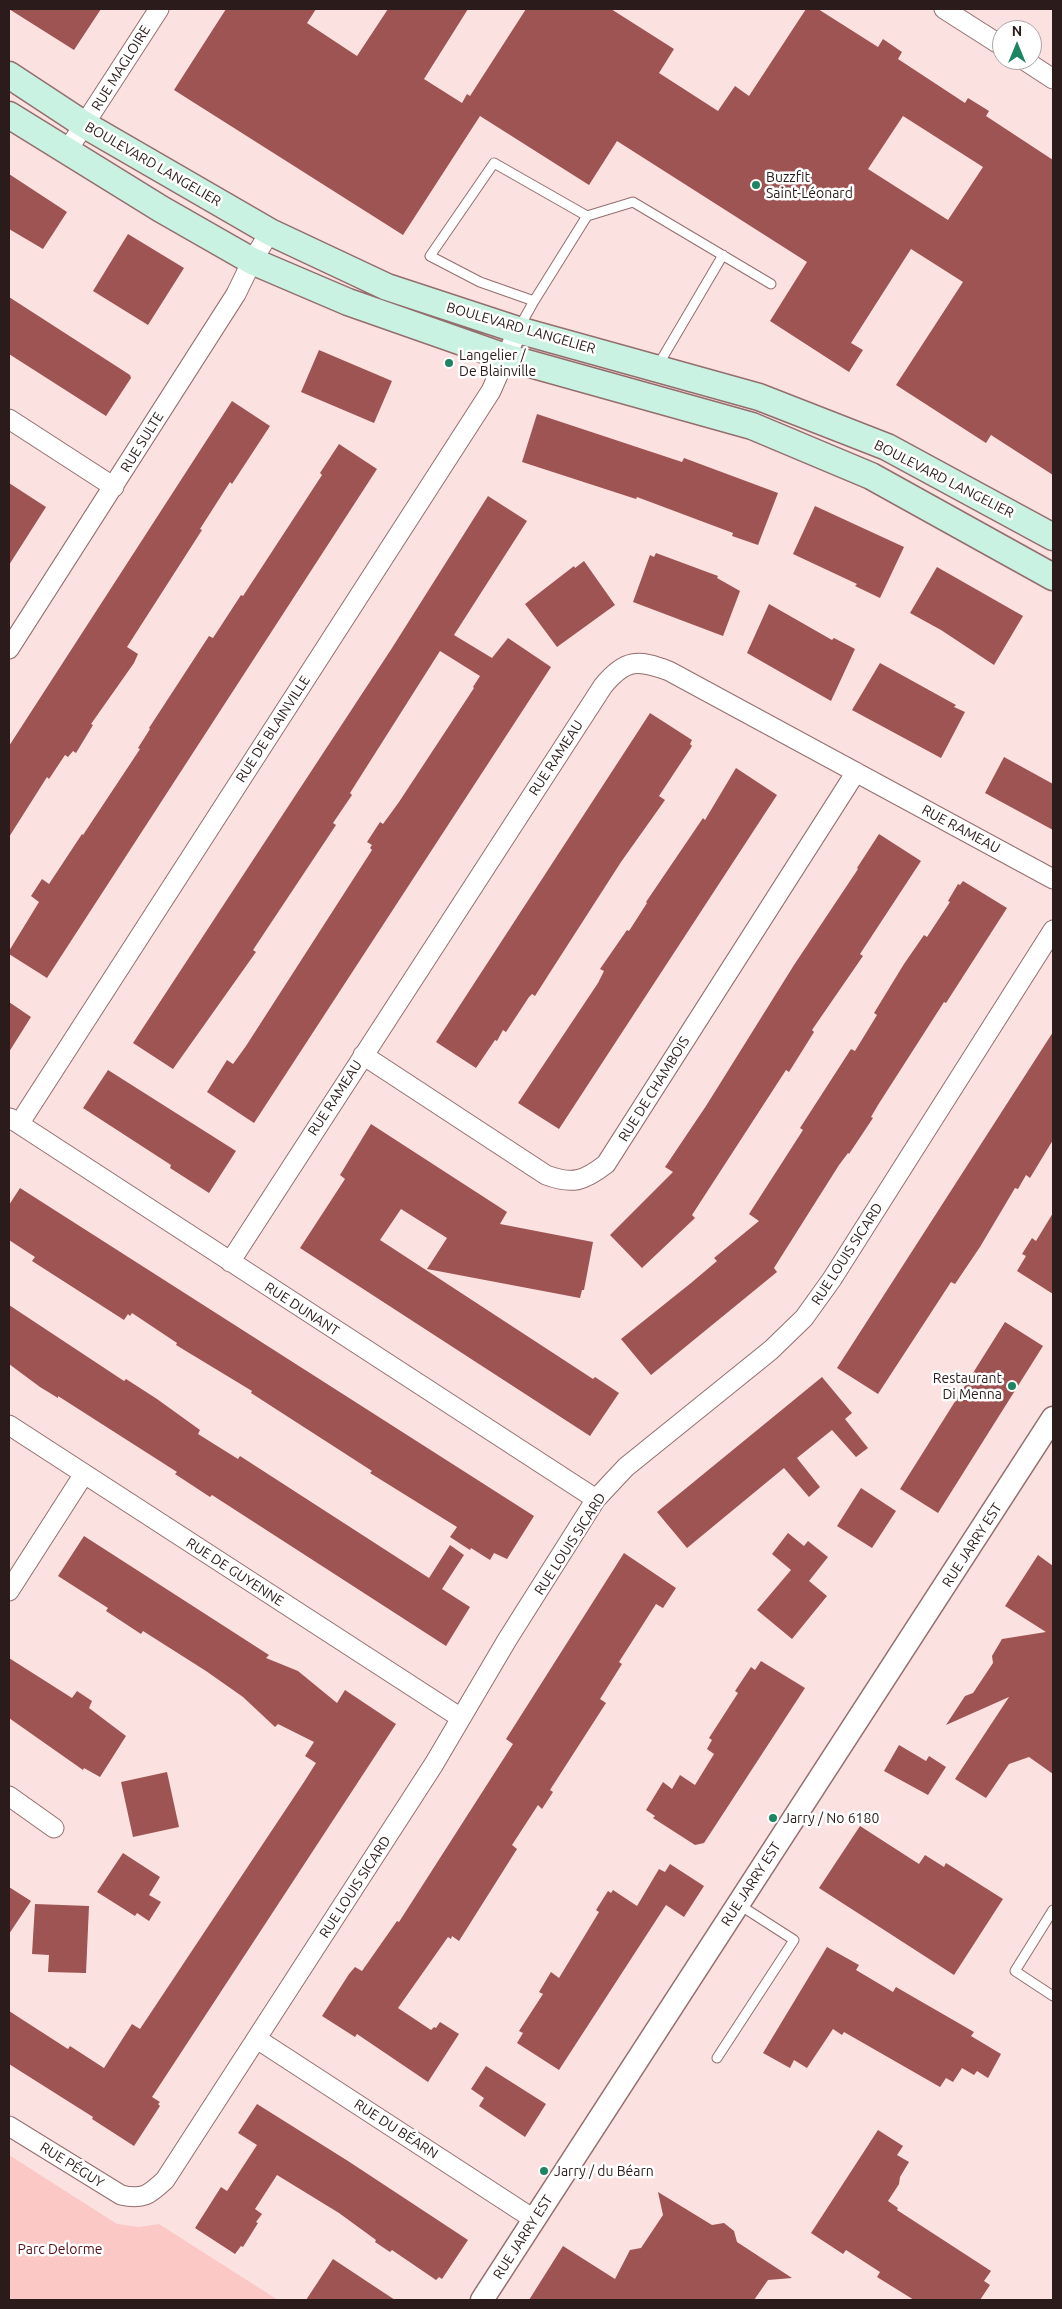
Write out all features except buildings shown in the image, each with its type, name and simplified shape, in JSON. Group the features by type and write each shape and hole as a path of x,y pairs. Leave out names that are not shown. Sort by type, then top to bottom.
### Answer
{"main road":[{"name":"BOULEVARD LANGELIER","path":"9,75 85,125 270,232 387,287 518,330 759,397 887,447 1053,538"},
{"name":"BOULEVARD LANGELIER","path":"9,115 161,209 252,261 348,302 505,357 752,426 871,476 1053,577"}],"street":[{"name":"RUE MAGLOIRE","path":"67,151 159,9"},
{"path":"944,9 992,40"},
{"path":"1039,70 1053,79"},
{"name":"RUE SULTE","path":"9,649 236,294 252,261 270,232"},
{"name":"RUE DE BLAINVILLE","path":"14,1120 491,391 518,330"},
{"path":"9,419 114,487"},
{"name":"RUE RAMEAU","path":"230,1262 598,694 615,672 630,663 649,663 669,671 1053,879"},
{"name":"RUE DE CHAMBOIS","path":"363,1055 546,1175 562,1181 578,1181 593,1175 606,1164 856,772"},
{"name":"RUE LOUIS SICARD","path":"137,2199 152,2193 165,2180 257,2040 434,1764 507,1640 596,1499 626,1467 771,1350 804,1318 832,1279 1053,930"},
{"name":"RUE DUNANT","path":"14,1120 596,1499"},
{"name":"RUE JARRY EST","path":"482,2300 1053,1418"},
{"name":"RUE DE GUYENNE","path":"9,1426 461,1718"},
{"path":"9,1591 84,1474"},
{"path":"9,1796 54,1828"},
{"name":"RUE DU BÉARN","path":"257,2040 534,2220"},
{"name":"RUE PÉGUY","path":"9,2126 107,2188 121,2195 137,2199"}],"lane":[{"path":"534,301 480,282 430,256 494,163 587,216"},
{"path":"518,330 587,216 633,202 771,284"},
{"path":"657,368 723,255"},
{"path":"717,2058 794,1940 738,1904"},
{"path":"1053,1910 1015,1971 1053,1996"}],"green space":[{"name":"Parc Delorme","path":"9,2155 117,2224 139,2227 159,2224 278,2300 9,2300"}],"place":[{"name":"Buzzfit Saint-Léonard","path":"756,185"},
{"name":"Langelier / De Blainville","path":"449,363"},
{"name":"Restaurant Di Menna","path":"1012,1386"},
{"name":"Jarry / No 6180","path":"773,1818"},
{"name":"Jarry / du Béarn","path":"544,2171"}]}
